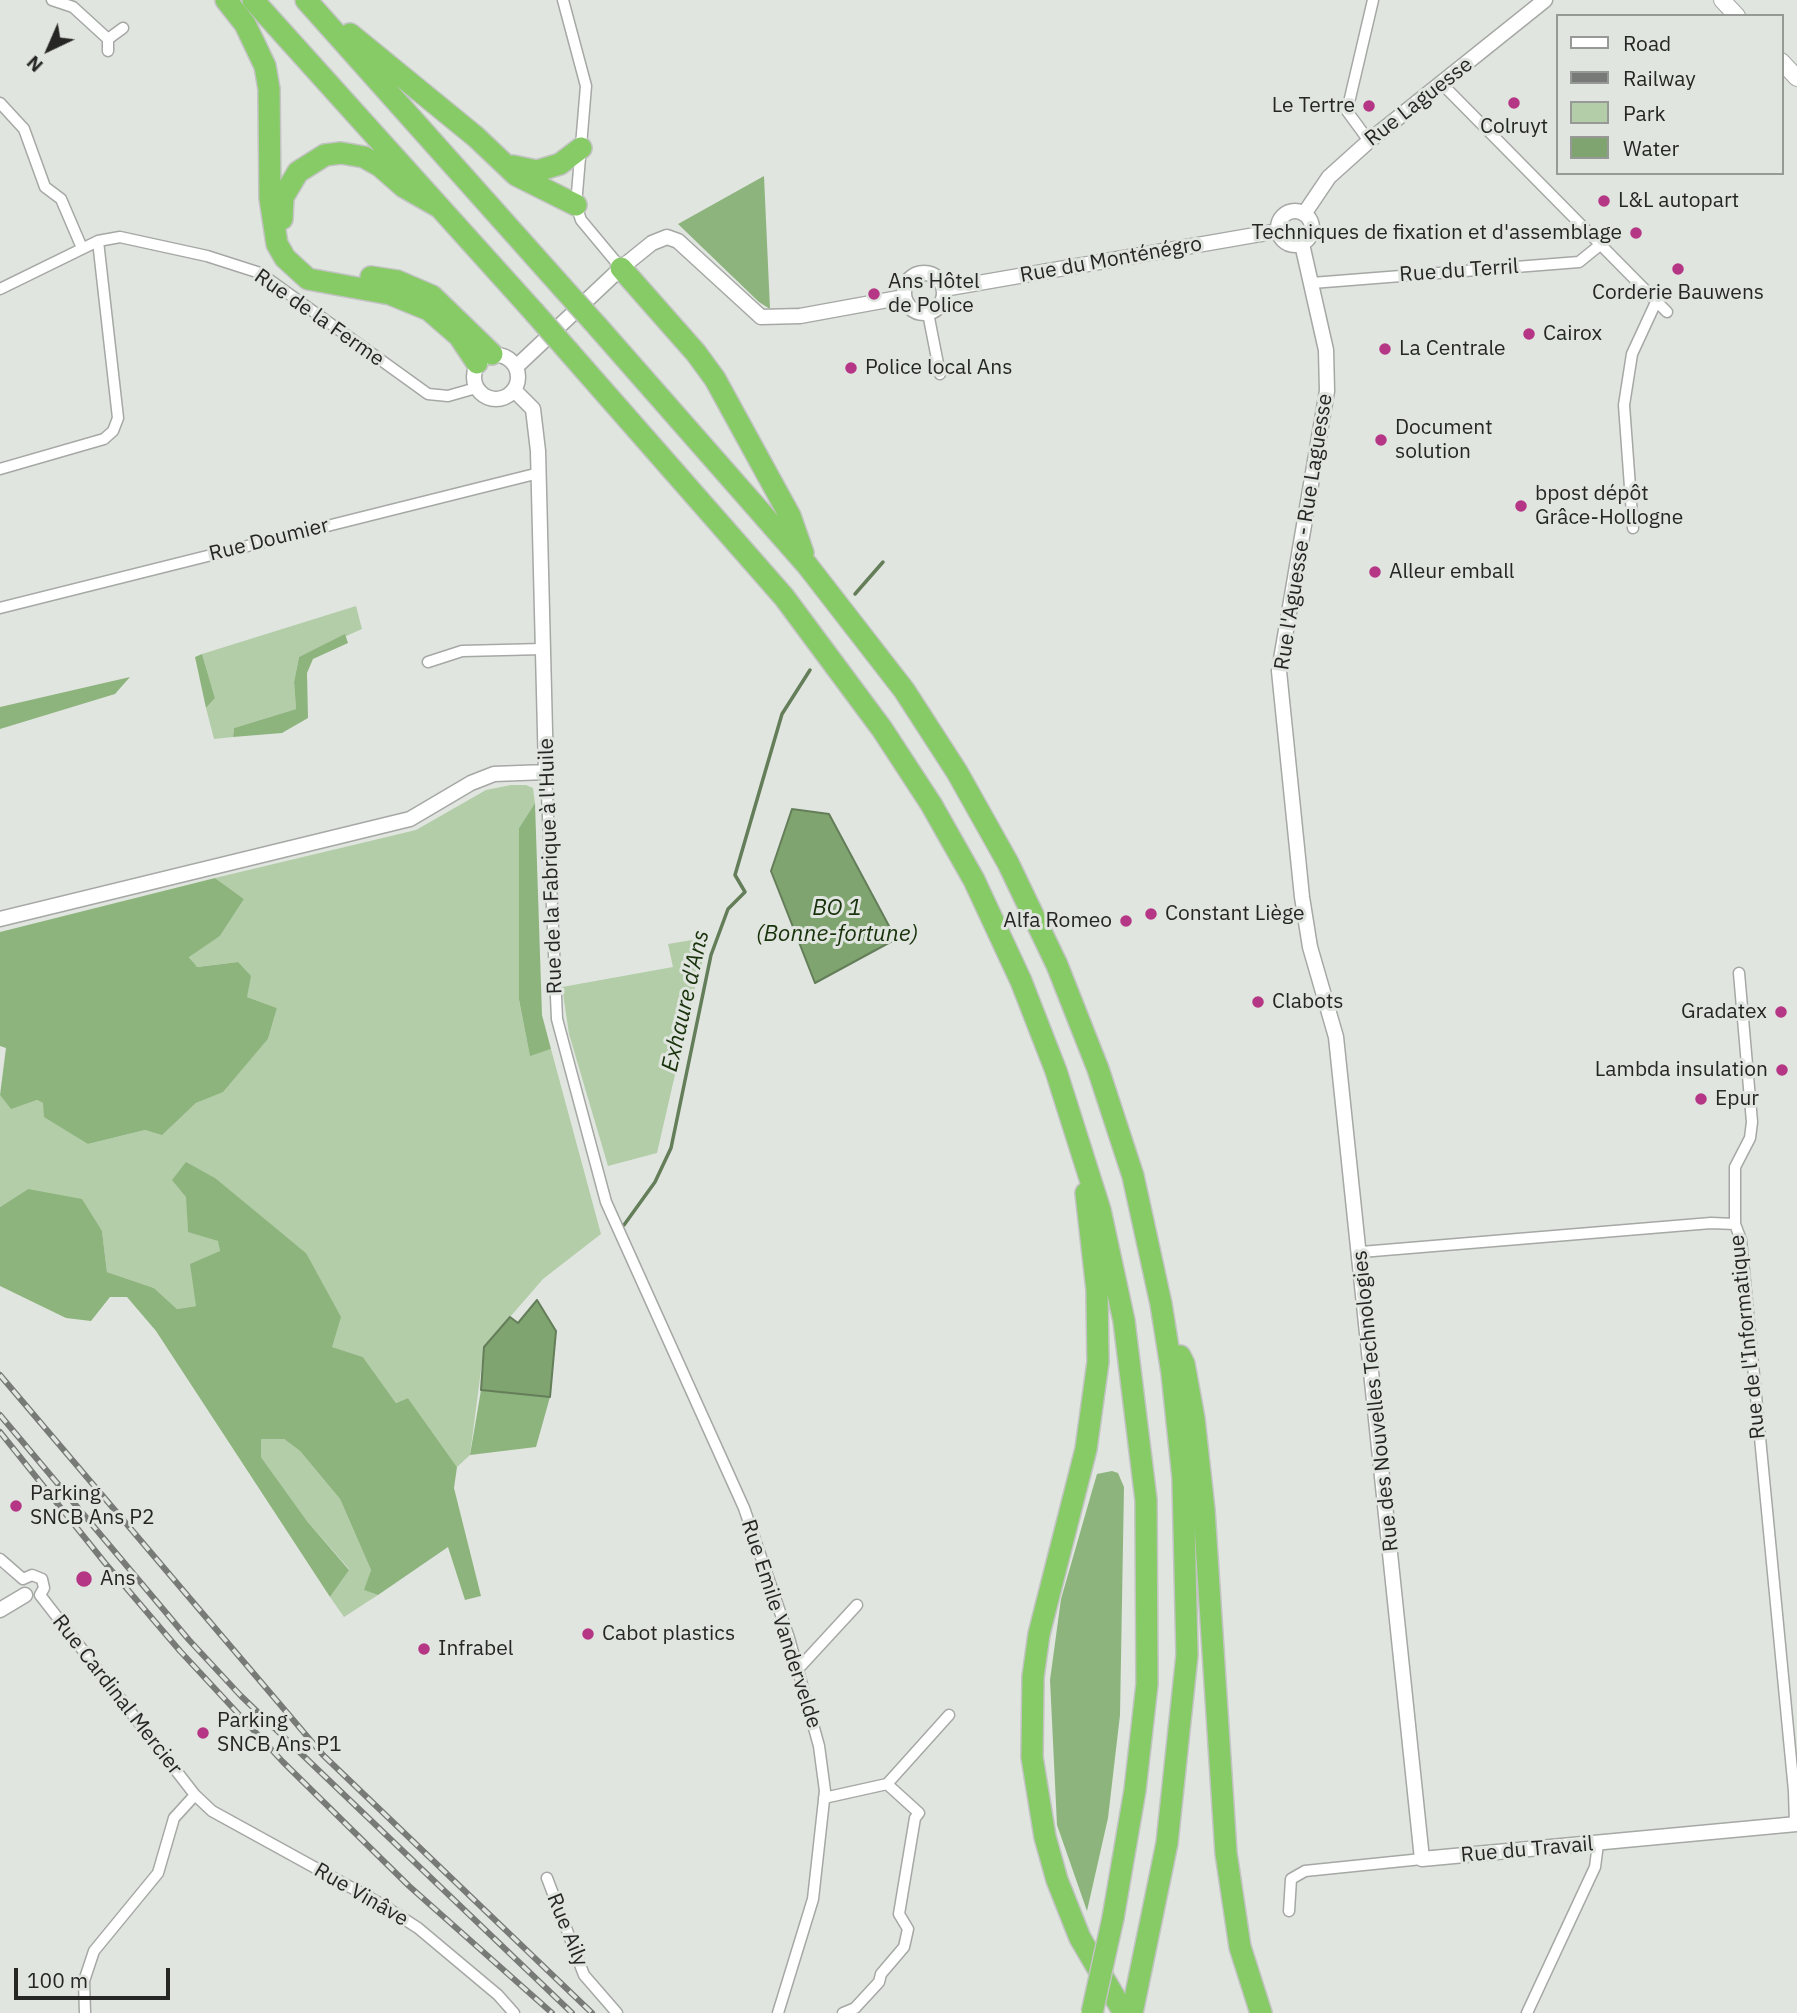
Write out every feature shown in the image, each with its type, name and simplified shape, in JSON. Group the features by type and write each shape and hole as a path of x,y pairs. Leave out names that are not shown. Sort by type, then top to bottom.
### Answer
{"highway":[{"path":"226,0 245,23 265,66 269,89 270,198 277,244 285,258 308,279 390,294 429,310 485,358"},
{"path":"253,0 534,312 784,597 854,690 930,804 974,880 1021,981 1086,1160 1125,1321 1146,1500 1147,1684 1135,1790 1113,1918 1092,2013"},
{"path":"309,3 353,36 516,175 538,188 560,194 576,205"},
{"path":"309,3 807,565 904,690 957,772 1035,916 1098,1069 1133,1176 1166,1334 1183,1478 1187,1655 1167,1843 1132,2013"},
{"path":"503,162 523,170 537,171 560,164 581,148"},
{"path":"439,207 404,187 380,166 364,157 341,153 325,155 298,172 283,197 281,213 290,247 303,262 326,273 397,281 415,286 432,296 485,358"},
{"path":"621,268 696,353 715,380 790,516 807,565"},
{"path":"1086,1160 1086,1209 1098,1315 1098,1362 1086,1449 1040,1634 1033,1677 1032,1756 1045,1837 1057,1880 1080,1938 1124,2013"},
{"path":"1166,1334 1184,1364 1194,1419 1204,1510 1226,1853 1240,1947 1261,2013"}],"main road":[{"path":"1722,0 1735,14"},
{"path":"1783,63 1797,78"}],"street":[{"path":"52,0 73,6 108,38 108,51"},
{"path":"563,0 586,86 576,205 581,220 621,268"},
{"path":"1368,141 1347,111 1373,0"},
{"name":"Rue Laguesse","path":"1304,214 1329,177 1368,141 1545,0"},
{"path":"108,38 123,29"},
{"path":"1442,84 1667,312"},
{"path":"0,103 24,129 45,187 61,199 82,248"},
{"path":"1293,211 1304,214 1312,227 1309,237 1301,244 1289,244 1278,231 1283,216 1293,211"},
{"name":"Rue du Monténégro","path":"944,289 1278,231"},
{"name":"Rue de la Ferme","path":"0,289 98,241 120,237 207,256 260,273 428,394 448,396 476,388"},
{"path":"516,367 621,268 652,243 667,237 678,241 761,317 800,316 904,297"},
{"path":"0,469 104,439 113,431 118,418 98,241"},
{"name":"Rue l'Aguesse - Rue Laguesse","path":"1301,244 1326,350 1327,391 1279,671 1301,888 1310,947"},
{"name":"Rue du Terril","path":"1312,283 1579,262 1600,245"},
{"path":"919,274 937,277 944,289 941,305 928,313 911,309 904,297 907,282 919,274"},
{"path":"1633,528 1624,405 1632,354 1656,302"},
{"path":"928,313 940,374"},
{"path":"505,356 516,367 518,382 514,390 496,399 488,398 476,388 473,378 485,358 505,356"},
{"name":"Rue de la Fabrique à l'Huile","path":"514,390 533,409 539,473 546,772 557,1019 606,1202 663,1331"},
{"name":"Rue Doumier","path":"0,608 539,473"},
{"path":"428,662 462,651 543,649"},
{"path":"0,919 410,820 471,783 494,774 546,772"},
{"name":"Rue des Nouvelles Technologies","path":"1310,947 1336,1037 1361,1252 1422,1859"},
{"path":"1735,1224 1735,1167 1750,1138 1752,1122 1739,973"},
{"name":"Rue de l'Informatique","path":"1361,1252 1711,1223 1735,1224 1741,1240 1796,1824"},
{"name":"Rue Emile Vandervelde","path":"663,1331 744,1508 798,1670 819,1746 824,1798 813,1899 778,2013"},
{"path":"0,1559 23,1579"},
{"path":"0,1610 32,1595 44,1588 41,1579 32,1574 23,1579 21,1587 32,1595"},
{"name":"Rue Cardinal Mercier","path":"32,1595 195,1795"},
{"path":"798,1670 857,1605"},
{"path":"824,1798 887,1784 949,1715"},
{"path":"843,2013 855,2008 879,1982 881,1974 904,1947 908,1929 899,1914 915,1818 919,1813 887,1784"},
{"path":"85,2013 84,1981 94,1951 158,1873 174,1818 195,1795"},
{"name":"Rue Vinâve","path":"195,1795 234,1826 328,1874 418,1928 489,1987 514,2013"},
{"name":"Rue du Travail","path":"1289,1911 1291,1880 1306,1871 1796,1824"},
{"path":"1527,2013 1595,1867 1598,1844"},
{"name":"Rue Aily","path":"547,1878 584,1975 618,2013"}],"green space":[{"path":"356,606 362,629 299,657 294,682 296,709 234,728 233,737 214,739 206,708 215,698 202,654"},
{"path":"511,785 533,788 535,803 519,828 519,1001 530,1055 551,1049 601,1234 543,1279 484,1347 470,1455 457,1467 408,1398 396,1403 363,1357 331,1347 306,1253 211,1176 186,1163 188,1231 219,1241 220,1251 196,1306 177,1309 154,1288 107,1272 102,1231 28,1189 0,1207 0,1095 12,1108 37,1100 43,1103 88,1144 145,1130 162,1134 196,1103 223,1091 268,1039 277,1008 247,997 238,962 196,967 189,956 220,936 244,899 215,878 416,830 486,790"},
{"path":"710,937 697,979 657,1153 608,1166 569,1034 562,987 673,967 668,944"},
{"path":"261,1439 284,1439 300,1451 340,1499 371,1570 365,1590 378,1595 344,1617 330,1597 349,1569 307,1521 261,1457"}],"shaded area":[{"path":"764,176 770,309 759,302 678,224"},
{"path":"345,634 348,643 313,659 307,673 308,718 282,733 233,737 234,728 296,709 294,682 299,657"},
{"path":"202,654 215,698 206,708 195,657"},
{"path":"130,677 115,694 0,729 0,707"},
{"path":"535,803 542,1015 551,1049 530,1056 519,1000 519,828"},
{"path":"215,878 244,899 220,936 189,957 197,967 238,962 251,976 247,997 277,1008 268,1039 223,1092 196,1103 162,1135 145,1130 88,1144 44,1117 43,1103 37,1100 11,1109 0,1095 6,1048 0,1046 0,932"},
{"path":"186,1162 215,1178 306,1253 341,1317 332,1347 363,1357 396,1403 408,1398 457,1467 454,1488 481,1596 465,1600 448,1547 378,1595 364,1590 371,1570 340,1499 300,1451 284,1439 261,1439 261,1457 307,1521 349,1570 330,1597 156,1331 127,1297 110,1297 91,1321 66,1318 0,1286 0,1207 28,1189 82,1199 102,1231 107,1272 154,1288 177,1309 196,1306 190,1264 220,1251 218,1241 188,1232 186,1197 172,1180"},
{"path":"481,1390 550,1397 536,1447 470,1455"},
{"path":"1112,1471 1118,1473 1124,1487 1120,1715 1108,1818 1087,1911 1057,1825 1050,1680 1061,1599 1097,1474"}],"water":[{"name":"BO 1 (Bonne-fortune)","path":"792,809 829,814 896,939 815,983 771,871"},
{"path":"537,1300 556,1331 550,1397 481,1390 484,1347 510,1317 518,1323"}],"waterway":[{"name":"Exhaure d'Ans","path":"855,594 883,562"},
{"name":"Exhaure d'Ans","path":"624,1225 655,1182 671,1148 711,955 728,909 745,892 735,875 782,714 810,670"}],"railway":[{"path":"0,1375 323,1755 592,2013"},
{"path":"0,1415 189,1640 241,1696 572,2013"},
{"path":"0,1432 180,1651 283,1762 409,1886 552,2013"}],"place":[{"name":"Colruyt","path":"1514,103"},
{"name":"Le Tertre","path":"1369,106"},
{"name":"L&L autopart","path":"1604,201"},
{"name":"Techniques de fixation et d'assemblage","path":"1636,233"},
{"name":"Corderie Bauwens","path":"1678,269"},
{"name":"Ans Hôtel de Police","path":"874,294"},
{"name":"Cairox","path":"1529,334"},
{"name":"La Centrale","path":"1385,349"},
{"name":"Police local Ans","path":"851,368"},
{"name":"Document solution","path":"1381,440"},
{"name":"bpost dépôt Grâce-Hollogne","path":"1521,506"},
{"name":"Alleur emball","path":"1375,572"},
{"name":"Constant Liège","path":"1151,914"},
{"name":"Alfa Romeo","path":"1126,921"},
{"name":"Clabots","path":"1258,1002"},
{"name":"Gradatex","path":"1781,1012"},
{"name":"Lambda insulation","path":"1782,1070"},
{"name":"Epur","path":"1701,1099"},
{"name":"Parking SNCB Ans P2","path":"16,1506"},
{"name":"Ans","path":"84,1579"},
{"name":"Cabot plastics","path":"588,1634"},
{"name":"Infrabel","path":"424,1649"},
{"name":"Parking SNCB Ans P1","path":"203,1733"}]}
